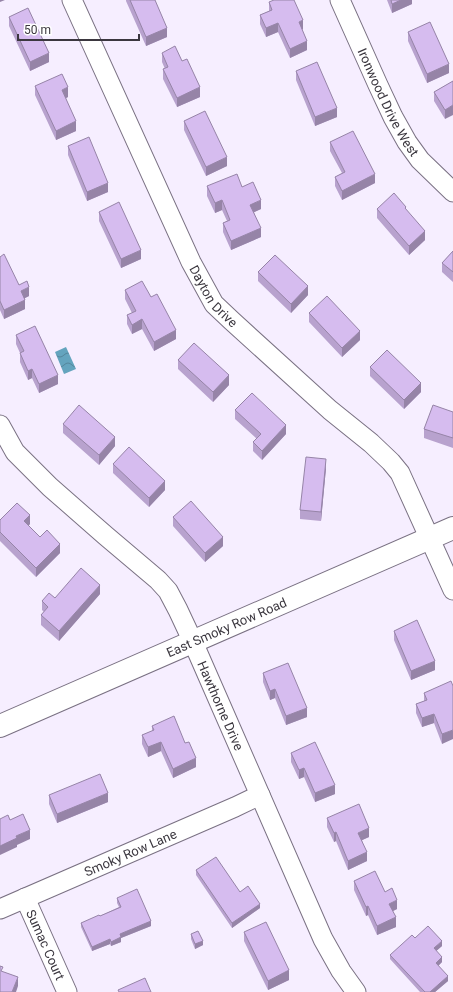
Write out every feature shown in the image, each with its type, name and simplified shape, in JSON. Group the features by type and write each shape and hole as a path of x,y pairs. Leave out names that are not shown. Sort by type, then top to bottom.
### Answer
{"street":[{"name":"Dayton Drive","path":"72,0 191,262 214,304 330,410 371,443 391,462 400,473 453,590"},
{"name":"Ironwood Drive West","path":"340,0 393,117 407,142 420,160 453,192"},
{"name":"Hawthorne Drive","path":"0,425 15,452 50,487 158,580 168,591 193,642 323,938 341,971 356,992"},
{"name":"East Smoky Row Road","path":"0,726 453,528"},
{"name":"Smoky Row Lane","path":"0,909 260,795"},
{"name":"Sumac Court","path":"25,898 67,992"}],"water":[{"path":"66,347 76,369 64,374 55,352"}],"building":[{"path":"130,0 155,0 167,28 146,37"},
{"path":"274,0 294,0 303,20 299,22 307,41 290,49 278,23 266,28 260,15 272,10 269,2"},
{"path":"391,0 401,0 392,4"},
{"path":"28,8 49,53 30,62 9,17"},
{"path":"430,22 449,64 427,74 408,32"},
{"path":"175,46 182,61 187,59 200,87 177,98 163,69 168,67 162,53"},
{"path":"317,62 337,108 315,117 296,71"},
{"path":"62,74 68,87 62,90 76,121 56,131 35,86"},
{"path":"453,81 453,105 445,110 434,92"},
{"path":"205,111 227,157 206,167 184,121"},
{"path":"353,131 375,174 342,191 335,177 345,172 330,142"},
{"path":"89,137 108,183 87,192 68,146"},
{"path":"237,174 242,187 253,182 261,200 250,205 261,228 231,241 223,223 230,220 222,200 215,203 207,186"},
{"path":"394,193 425,231 409,246 377,209"},
{"path":"119,202 141,250 121,259 99,212"},
{"path":"453,251 453,272 442,263"},
{"path":"4,254 19,285 27,281 29,287 21,291 25,300 4,310 0,301 0,257"},
{"path":"275,255 308,286 291,304 258,272"},
{"path":"142,281 151,297 157,294 176,330 154,342 142,319 132,325 127,315 136,311 125,290"},
{"path":"327,296 360,331 342,348 309,313"},
{"path":"35,326 58,375 39,384 32,369 28,371 20,353 24,351 16,335"},
{"path":"194,343 229,375 213,392 178,360"},
{"path":"387,350 421,383 404,400 370,367"},
{"path":"252,393 286,425 262,451 253,442 261,434 235,410"},
{"path":"79,405 115,437 99,455 63,424"},
{"path":"433,405 453,412 453,438 424,429"},
{"path":"129,447 165,481 149,498 113,464"},
{"path":"306,457 326,459 321,512 300,510"},
{"path":"191,501 223,537 205,553 173,517"},
{"path":"17,503 30,515 24,521 40,537 47,530 60,544 36,568 0,532 0,520"},
{"path":"81,568 100,585 59,631 41,615 48,607 42,601 49,593 55,598"},
{"path":"417,620 435,661 411,671 394,631"},
{"path":"288,663 307,708 286,716 275,689 270,691 263,673"},
{"path":"451,681 453,686 453,730 442,734 434,714 422,718 416,704 427,700 424,693"},
{"path":"174,716 185,743 189,742 196,758 173,769 161,742 148,747 142,735 154,730 152,726"},
{"path":"315,742 335,785 315,793 304,768 299,770 291,753"},
{"path":"100,774 108,793 57,814 49,795"},
{"path":"359,804 369,828 358,833 367,852 348,861 336,832 334,833 327,818"},
{"path":"23,814 30,830 16,836 17,838 0,846 0,819 8,815 10,820"},
{"path":"216,857 240,892 248,886 260,904 232,923 196,870"},
{"path":"375,871 385,892 392,888 397,900 389,904 396,917 377,926 354,881"},
{"path":"137,889 151,921 120,934 121,937 111,942 110,939 92,947 81,923 121,907 117,898"},
{"path":"266,922 289,970 268,981 244,932"},
{"path":"428,926 442,941 434,948 442,957 436,963 448,976 430,992 425,992 390,955 412,935 415,938"},
{"path":"198,931 203,941 195,944 191,934"},
{"path":"0,966 3,967 1,971 18,977 12,992 0,992"},
{"path":"145,978 151,992 119,992 118,990"}]}
